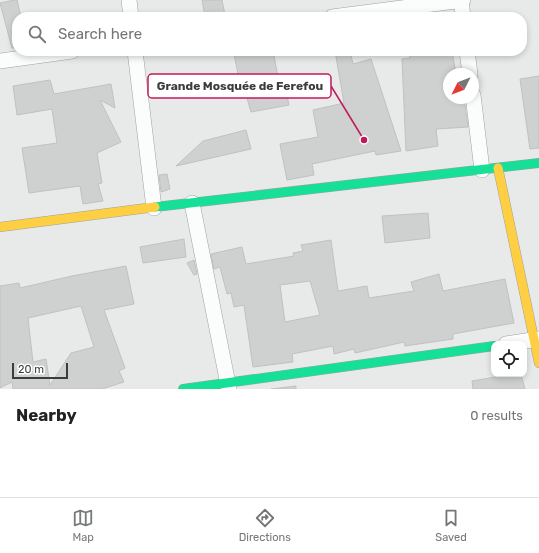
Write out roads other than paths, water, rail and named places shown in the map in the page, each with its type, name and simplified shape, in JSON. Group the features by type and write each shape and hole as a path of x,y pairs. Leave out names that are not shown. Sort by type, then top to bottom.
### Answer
{"main road":[{"path":"0,227 539,163"},
{"path":"498,168 537,340 539,363"},
{"path":"183,389 228,386 491,346"}],"street":[{"path":"129,0 130,12"},
{"path":"370,12 462,0 463,12"},
{"path":"0,61 36,56"},
{"path":"136,56 154,208"},
{"path":"468,56 469,68"},
{"path":"474,104 482,170"},
{"path":"192,204 228,386"},
{"path":"527,341 537,340"}],"place":[{"name":"Grande Mosquée de Ferefou","path":"364,140"}]}
